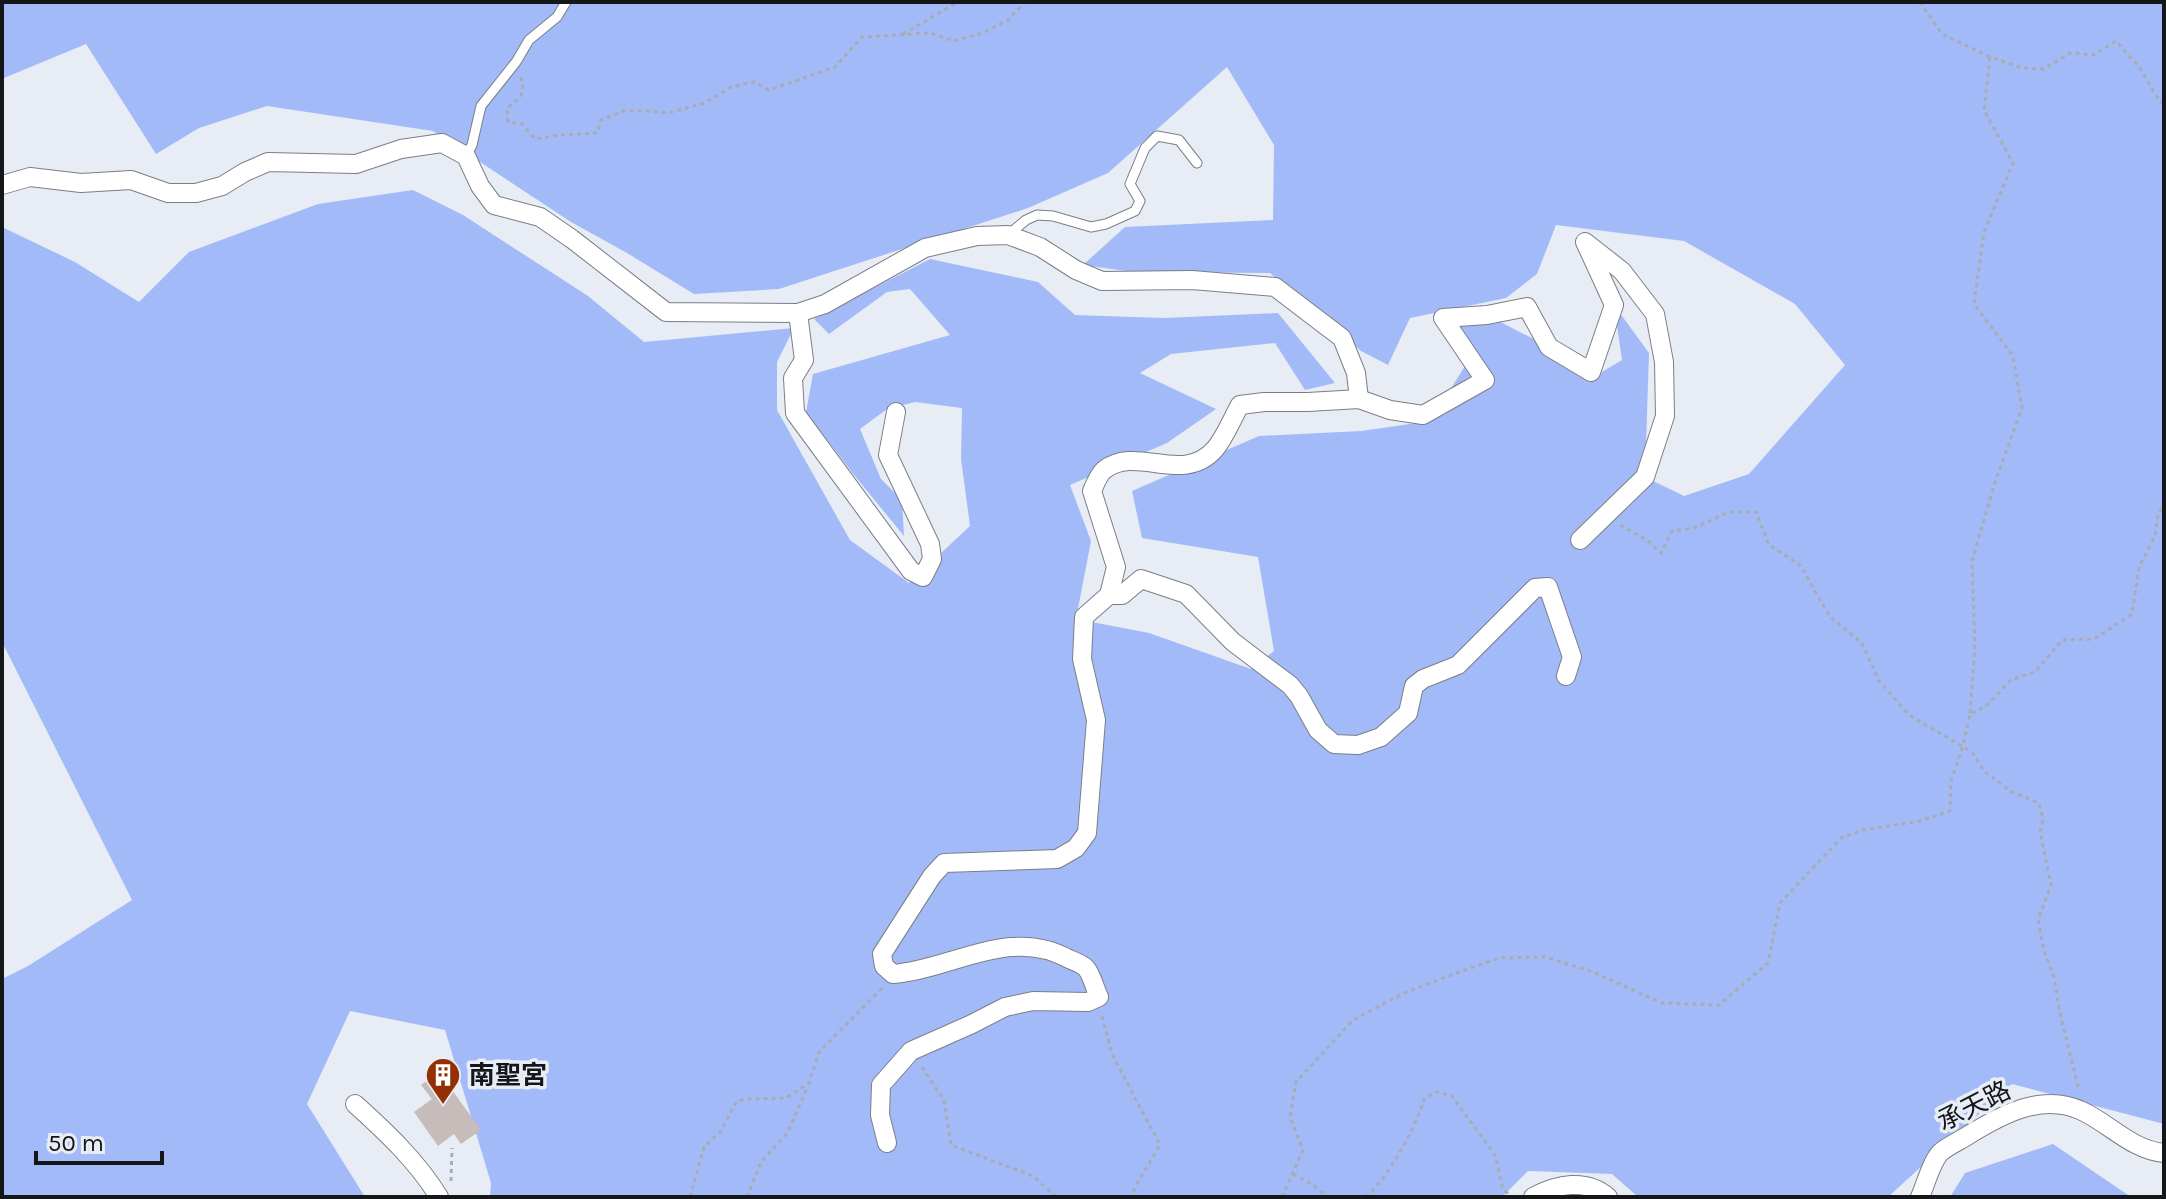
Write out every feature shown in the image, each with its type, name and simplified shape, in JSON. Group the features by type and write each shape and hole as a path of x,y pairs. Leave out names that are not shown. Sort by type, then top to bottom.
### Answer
{"street":[{"path":"2,185 30,177 81,183 131,180 168,193 196,193 222,186 268,162 356,164 401,149 442,143 466,156 480,186 494,205 540,217 666,312 798,313 825,304 925,248 977,236 1008,235 1040,247 1076,270 1102,281 1192,280 1275,287 1342,338 1356,373 1359,399"},
{"path":"887,1143 880,1115 881,1085 911,1051 1005,1007 1033,1001 1088,1002 1099,997 1085,968 1056,952 1025,946 995,948 908,973 893,974 884,966 882,954 932,876 944,863 1057,859 1076,848 1087,833 1096,720 1082,659 1084,617 1109,595 1116,567 1092,491 1102,471 1124,460 1180,467 1200,460 1215,449 1240,405 1359,399 1390,410 1423,415 1485,380 1443,318 1487,315 1527,307 1549,347 1591,372 1614,305 1585,242 1622,271 1655,314 1664,362 1665,416 1645,477 1580,540"},
{"path":"798,313 804,360 793,378 795,413 911,571 923,577 932,559 930,544 888,455 896,412"},
{"path":"1109,595 1122,595 1141,579 1186,594 1233,642 1290,685 1318,730 1334,744 1358,745 1381,737 1408,713 1414,686 1423,679 1458,665 1535,588 1548,587 1572,657 1566,676"},
{"name":"承天路","path":"1920,1197 1939,1154 1978,1129 2021,1108 2041,1103 2059,1103 2082,1111 2133,1143 2164,1153"},
{"path":"355,1104 429,1180 445,1191"},
{"path":"1533,1197 1543,1191 1574,1183 1599,1189 1608,1197"}],"lane":[{"path":"466,156 472,145 481,106 516,62 529,40 557,17 566,2"},
{"path":"1008,235 1037,215 1053,216 1091,227 1135,211 1140,201 1130,184 1145,148 1157,136 1179,140 1197,163"}],"path":[{"path":"902,35 958,2"},
{"path":"516,62 524,87 521,97 507,108 508,122 522,124 535,139 597,133 601,120 623,111 668,113 705,103 731,87 754,82 769,90 835,67 862,37 930,33 954,41 985,32 1008,20 1025,2"},
{"path":"1920,2 1942,34 1990,57 2023,68 2044,69 2070,53 2094,55 2116,41 2139,67 2160,102 2164,102"},
{"path":"1282,1197 1303,1150 1290,1117 1296,1082 1353,1020 1404,993 1499,958 1545,957 1593,972 1662,1003 1719,1005 1768,963 1780,903 1841,838 1863,830 1920,821 1950,811 1951,781 1970,714 1975,647 1972,561 1995,482 2022,408 2013,356 1974,304 1984,232 2013,163 1984,110 1990,57"},
{"path":"1970,714 1986,706 2011,680 2035,672 2062,640 2094,639 2132,614 2139,567 2155,536 2158,514 2164,504"},
{"path":"1605,516 1647,540 1661,553 1672,531 1694,528 1729,512 1756,512 1769,545 1800,565 1830,617 1862,643 1879,681 1909,715 1972,752 1984,771 2012,792 2039,803 2043,819 2040,832 2051,885 2038,920 2044,951 2054,977 2082,1111"},
{"path":"747,1197 761,1162 788,1132 819,1052 879,990 908,973"},
{"path":"1099,997 1112,1054 1160,1145 1134,1189 1136,1197"},
{"path":"911,1051 944,1100 951,1145 1033,1176 1056,1197"},
{"path":"690,1197 704,1147 720,1132 737,1101 786,1098 809,1083"},
{"path":"1366,1197 1384,1178 1421,1113 1424,1099 1436,1092 1451,1095 1495,1155 1503,1189 1512,1197"},
{"path":"445,1191 452,1148"},
{"path":"1293,1174 1328,1197"}],"shaded area":[{"path":"2,2 2164,2 2164,1124 2012,1084 1888,1197 1638,1197 1612,1174 1528,1171 1502,1197 490,1197 491,1183 445,1030 350,1011 307,1104 365,1197 2,1197 2,979 132,900 2,642 2,227 75,262 139,302 189,252 318,204 413,190 463,215 588,296 644,342 794,328 777,362 777,410 850,540 909,583 970,526 961,459 962,408 915,402 887,409 860,429 881,479 902,500 904,536 806,412 813,374 950,335 910,289 887,292 829,334 814,319 930,259 1038,282 1075,315 1164,318 1278,313 1335,383 1305,390 1275,343 1171,354 1140,373 1216,409 1167,443 1070,485 1091,541 1076,619 1149,633 1251,669 1274,651 1258,557 1142,538 1132,491 1259,436 1361,431 1431,421 1468,361 1443,318 1487,315 1549,347 1595,376 1622,360 1614,305 1649,353 1645,477 1684,496 1749,474 1845,365 1795,304 1684,241 1556,225 1537,274 1506,298 1410,318 1388,365 1361,351 1270,273 1133,272 1083,265 1125,227 1273,220 1274,145 1227,67 1108,173 1028,208 779,289 694,294 571,222 433,131 267,106 199,128 156,154 86,44 4,78 2,84"},
{"path":"2053,1144 2131,1197 1950,1197 1965,1173"}],"building":[{"name":"南聖宮","path":"432,1077 445,1095 452,1090 481,1130 461,1144 454,1134 438,1146 414,1112 432,1099 421,1085"}],"place":[{"name":"南聖宮","path":"443,1106"}]}
